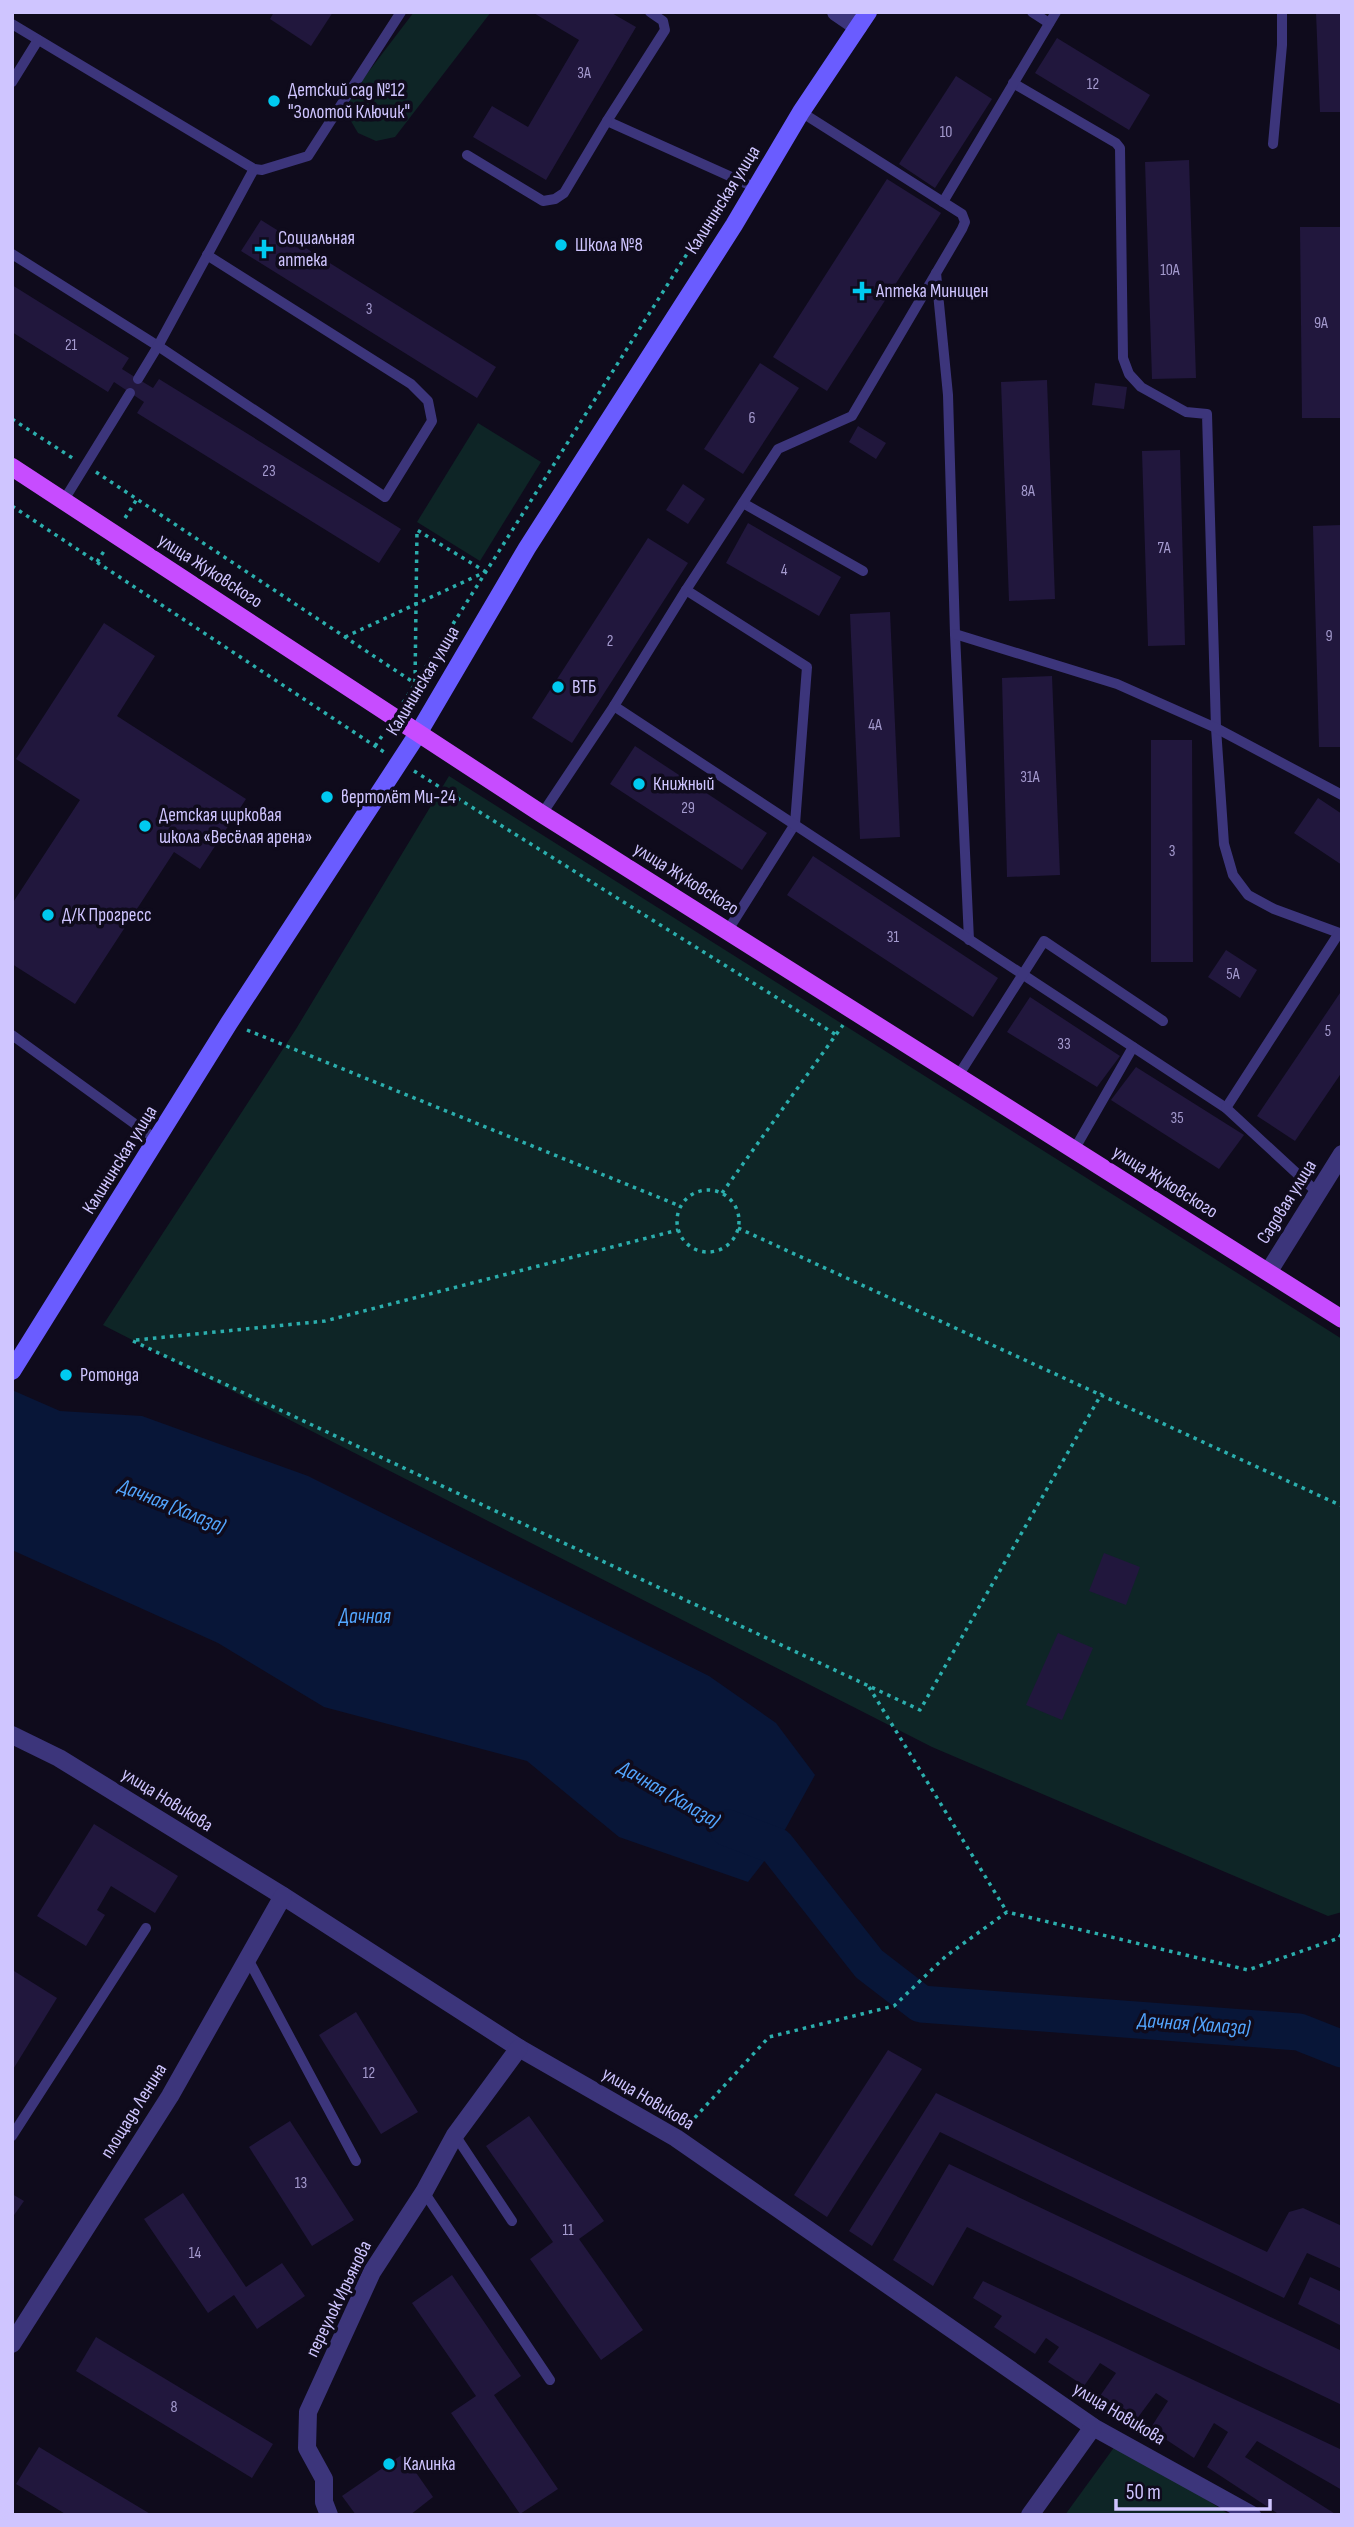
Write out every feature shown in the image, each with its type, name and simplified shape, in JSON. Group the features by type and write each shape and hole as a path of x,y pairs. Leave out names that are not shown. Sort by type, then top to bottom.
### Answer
{"main road":[{"name":"Калининская улица","path":"12,1371 229,1023 419,732 527,548 756,188 801,112 863,20"},
{"name":"улица Жуковского","path":"12,467 542,814 1342,1319"}],"street":[{"path":"836,12 863,20"},
{"name":"Садовая улица","path":"1269,1272 1342,1154"},
{"name":"улица Новикова","path":"12,1735 59,1758 283,1896 519,2048 676,2138 1093,2427 1252,2515"},
{"name":"площадь Ленина","path":"12,2344 170,2096 283,1896"},
{"name":"переулок Ирьянова","path":"330,2515 324,2502 324,2479 307,2448 308,2412 372,2272 424,2192 455,2135 519,2048"},
{"path":"1030,2515 1093,2427"}],"lane":[{"path":"12,24 254,169 261,170 308,156 401,12"},
{"path":"467,155 543,201 555,199 564,192 665,30 663,21 650,12"},
{"path":"1032,12 1049,23"},
{"path":"943,202 1056,12"},
{"path":"1273,144 1282,45 1282,12"},
{"path":"12,82 38,40"},
{"path":"1013,83 1116,143 1120,148 1123,358 1129,374 1141,387 1186,412 1207,414 1216,728 1224,844 1233,874 1248,895 1274,909 1341,934 1226,1108"},
{"path":"542,814 778,449 852,416 965,222 962,214 801,112"},
{"path":"607,121 756,188"},
{"path":"138,379 254,169"},
{"path":"12,254 158,346 385,497 432,421 428,401 411,384 206,255"},
{"path":"936,273 948,395 955,634 970,940"},
{"path":"64,500 130,393"},
{"path":"743,503 863,571"},
{"path":"686,590 807,667 795,824 728,929"},
{"path":"955,634 1116,684 1216,728 1342,795"},
{"path":"614,706 1226,1108 1318,1193"},
{"path":"958,1076 1044,941 1163,1021"},
{"path":"12,1035 157,1140"},
{"path":"1074,1150 1133,1047"},
{"path":"12,2136 146,1928"},
{"path":"248,1959 356,2161"},
{"path":"455,2135 512,2221"},
{"path":"424,2192 550,2380"}],"path":[{"path":"375,746 735,178"},
{"path":"12,419 438,699"},
{"path":"12,506 398,761 838,1036"},
{"path":"415,683 416,530 486,572"},
{"path":"345,637 486,572"},
{"path":"722,1193 838,1036 853,1008"},
{"path":"229,1023 680,1206"},
{"path":"713,1190 722,1193 736,1208 738,1228 728,1245 709,1252 689,1246 676,1222 680,1206 694,1193 713,1190"},
{"path":"738,1228 1102,1393 1342,1506"},
{"path":"678,1230 325,1321 133,1341 920,1710 1102,1393"},
{"path":"868,1685 1007,1912 1248,1970 1339,1938 1342,1933"},
{"path":"676,2138 769,2037 894,2006 946,1956 1007,1912"}],"green space":[{"path":"414,12 491,12 395,137 376,141 358,133 348,116 350,96"},
{"path":"478,423 541,462 480,561 417,522"},
{"path":"449,776 1342,1339 1342,1912 1328,1916 932,1747 103,1325 296,1029"},
{"path":"1118,2442 1230,2515 1065,2515"}],"water":[{"name":"Дачная","path":"12,1390 60,1411 142,1416 308,1476 709,1676 776,1723 815,1775 776,1846 748,1882 619,1837 527,1761 324,1707 218,1643 12,1550"}],"building":[{"path":"274,12 333,12 311,46 270,19"},
{"path":"532,12 610,12 636,27 546,180 473,137 492,106 528,127 579,40"},
{"path":"1316,12 1342,12 1342,112 1320,112"},
{"path":"1057,38 1150,95 1129,130 1035,73"},
{"path":"956,76 992,99 935,188 899,164"},
{"path":"1189,160 1196,378 1152,379 1145,162"},
{"path":"887,179 941,213 827,391 773,357"},
{"path":"261,220 496,367 477,398 241,251"},
{"path":"1300,227 1342,227 1342,418 1302,418"},
{"path":"12,285 129,358 122,369 153,388 159,379 401,529 379,563 137,413 144,402 114,382 108,392 12,332"},
{"path":"760,363 799,388 743,474 704,449"},
{"path":"1047,380 1055,599 1009,601 1001,382"},
{"path":"1095,383 1127,387 1124,409 1092,405"},
{"path":"858,426 886,443 876,459 849,442"},
{"path":"1180,450 1185,645 1148,646 1142,451"},
{"path":"683,484 705,499 688,524 666,510"},
{"path":"748,523 841,577 819,616 726,563"},
{"path":"1342,525 1342,747 1319,747 1313,526"},
{"path":"648,538 688,563 572,743 532,718"},
{"path":"890,612 900,837 860,839 850,614"},
{"name":"Детская цирковая школа «Весёлая арена»","path":"104,623 155,656 117,716 246,799 200,869 174,852 75,1004 12,964 12,904 80,800 16,759"},
{"path":"1052,676 1060,875 1007,877 1002,678"},
{"path":"1151,740 1192,740 1193,962 1151,962"},
{"path":"635,746 767,833 742,870 610,784"},
{"path":"1318,798 1342,814 1342,865 1294,833"},
{"path":"813,856 998,978 973,1017 787,895"},
{"path":"1226,950 1257,970 1240,998 1208,977"},
{"path":"1342,990 1342,1072 1295,1141 1257,1116"},
{"path":"1030,997 1120,1056 1097,1087 1007,1032"},
{"path":"1136,1067 1244,1135 1219,1169 1111,1100"},
{"path":"1104,1553 1140,1567 1126,1605 1089,1591"},
{"path":"1058,1633 1093,1648 1062,1720 1026,1705"},
{"path":"94,1824 178,1876 155,1913 111,1886 97,1910 105,1915 86,1946 37,1916"},
{"path":"14,1971 57,1998 12,2071 12,1974"},
{"path":"356,2012 418,2112 381,2134 319,2035"},
{"path":"888,2050 922,2069 827,2217 794,2195"},
{"path":"936,2093 1267,2252 1289,2212 1303,2208 1342,2226 1342,2269 1307,2253 1284,2298 940,2132 872,2246 849,2231"},
{"path":"529,2116 604,2221 579,2239 643,2330 601,2360 530,2259 553,2242 486,2146"},
{"path":"290,2121 354,2220 312,2246 249,2147"},
{"path":"949,2164 1342,2351 1342,2405 967,2227 933,2286 893,2260"},
{"path":"183,2193 246,2287 282,2263 305,2296 257,2329 234,2295 208,2313 144,2219"},
{"path":"12,2194 24,2201 12,2218"},
{"path":"452,2275 521,2376 494,2395 558,2489 520,2514 451,2413 476,2396 412,2303"},
{"path":"1310,2277 1342,2292 1342,2326 1298,2304"},
{"path":"983,2281 1342,2450 1342,2490 1257,2441 1245,2457 1337,2515 1280,2515 1207,2467 1228,2432 1214,2423 1194,2458 1150,2429 1168,2401 1156,2393 1136,2420 1100,2396 1116,2373 1100,2363 1084,2386 1048,2362 1059,2347 1046,2338 1035,2354 994,2327 1002,2316 973,2298"},
{"path":"96,2337 273,2444 252,2478 76,2371"},
{"path":"39,2447 152,2515 67,2515 16,2484"},
{"path":"403,2454 433,2497 410,2515 356,2515 342,2496"}],"waterway":[{"name":"Дачная (Халаза)","path":"728,1828 776,1846 869,1964 921,2004 1299,2032 1342,2049"}],"place":[{"name":"Детский сад №12 \"Золотой Ключик\"","path":"274,101"},
{"name":"Школа №8","path":"561,245"},
{"name":"Социальная аптека","path":"264,249"},
{"name":"Аптека Миницен","path":"862,291"},
{"name":"ВТБ","path":"558,687"},
{"name":"Книжный","path":"639,784"},
{"name":"вертолёт Ми-24","path":"327,797"},
{"name":"Детская цирковая школа «Весёлая арена»","path":"145,826"},
{"name":"Д/К Прогресс","path":"48,915"},
{"name":"Ротонда","path":"66,1375"},
{"name":"Калинка","path":"389,2464"}]}
